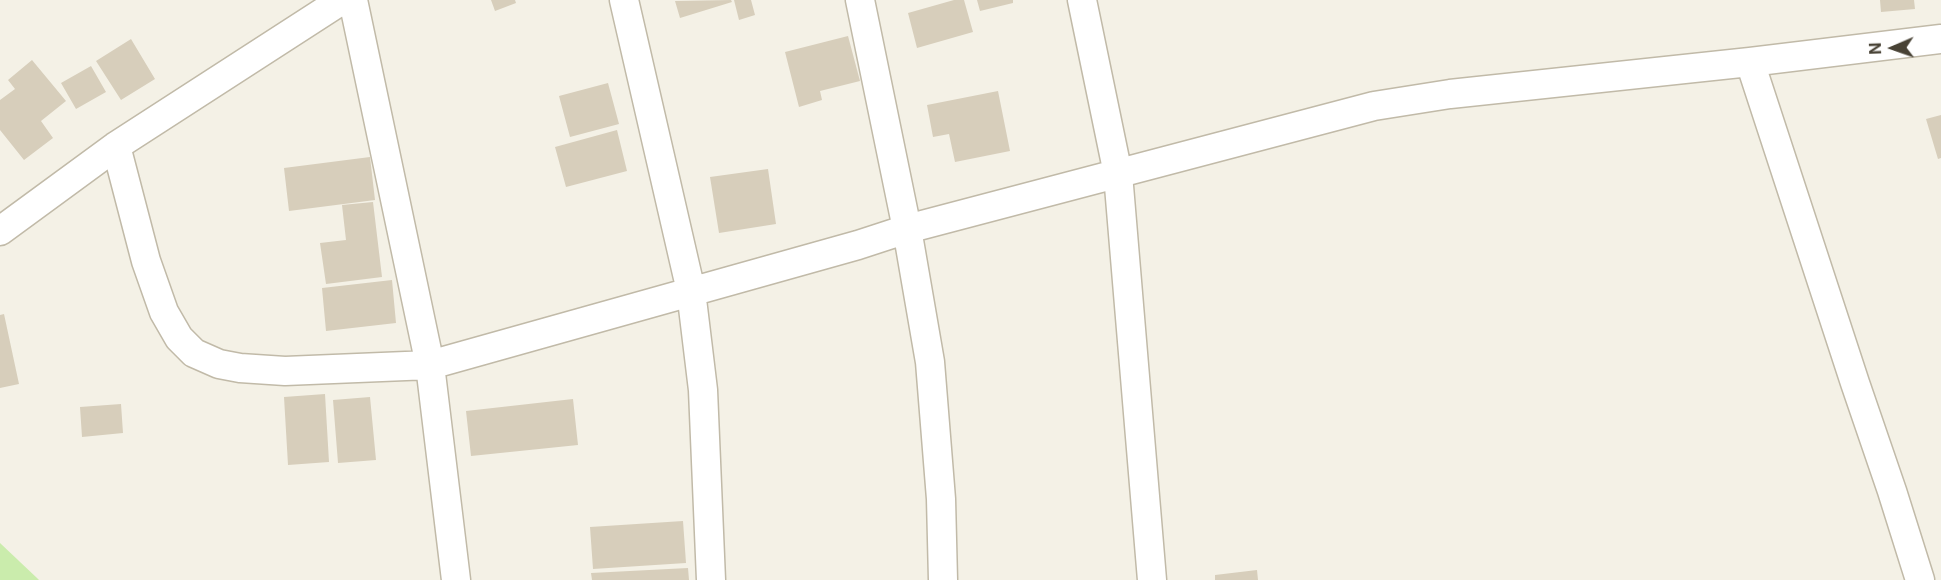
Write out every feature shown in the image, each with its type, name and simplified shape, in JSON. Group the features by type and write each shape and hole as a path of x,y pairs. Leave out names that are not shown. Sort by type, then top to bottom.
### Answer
{"street":[{"path":"0,231 116,146 342,0"},
{"path":"353,0 430,365 456,580"},
{"path":"624,0 691,291 703,390 711,580"},
{"path":"860,0 907,229 930,362 941,499 943,580"},
{"path":"1082,0 1118,174 1152,580"},
{"path":"116,146 146,261 164,312 179,338 194,353 219,364 285,371 430,365 858,245 907,229 1374,106 1450,94 1941,39"},
{"path":"1750,62 1920,580"}],"green space":[{"path":"0,543 37,578 39,580 0,580"}],"building":[{"path":"491,0 515,0 516,3 495,11"},
{"path":"731,0 732,2 680,18 675,1"},
{"path":"734,0 751,0 755,15 739,20"},
{"path":"954,0 964,0 973,32 917,48 908,13"},
{"path":"977,0 1013,0 1013,3 980,11"},
{"path":"1880,0 1914,0 1915,9 1881,12"},
{"path":"848,36 860,81 820,91 822,100 799,107 785,52"},
{"path":"131,39 155,79 121,100 96,61"},
{"path":"32,60 66,101 41,121 53,138 24,160 0,130 0,100 15,89 8,80"},
{"path":"91,66 106,92 76,109 61,83"},
{"path":"608,83 619,124 570,137 559,96"},
{"path":"998,91 1010,151 955,162 949,134 933,137 927,105"},
{"path":"1941,115 1941,158 1938,159 1926,119"},
{"path":"617,130 627,171 566,187 555,147"},
{"path":"370,157 375,200 289,211 284,168"},
{"path":"768,169 776,224 719,233 710,177"},
{"path":"373,202 382,277 326,284 320,243 346,240 342,205"},
{"path":"392,280 396,323 326,331 322,288"},
{"path":"4,314 19,384 0,388 0,315"},
{"path":"325,394 329,462 288,465 284,397"},
{"path":"370,397 376,460 338,463 333,400"},
{"path":"573,399 578,445 471,456 466,411"},
{"path":"121,404 123,433 82,437 80,407"},
{"path":"683,521 686,563 593,569 590,527"},
{"path":"688,568 689,580 592,580 591,573"},
{"path":"1257,570 1258,580 1215,580 1215,575"}]}
